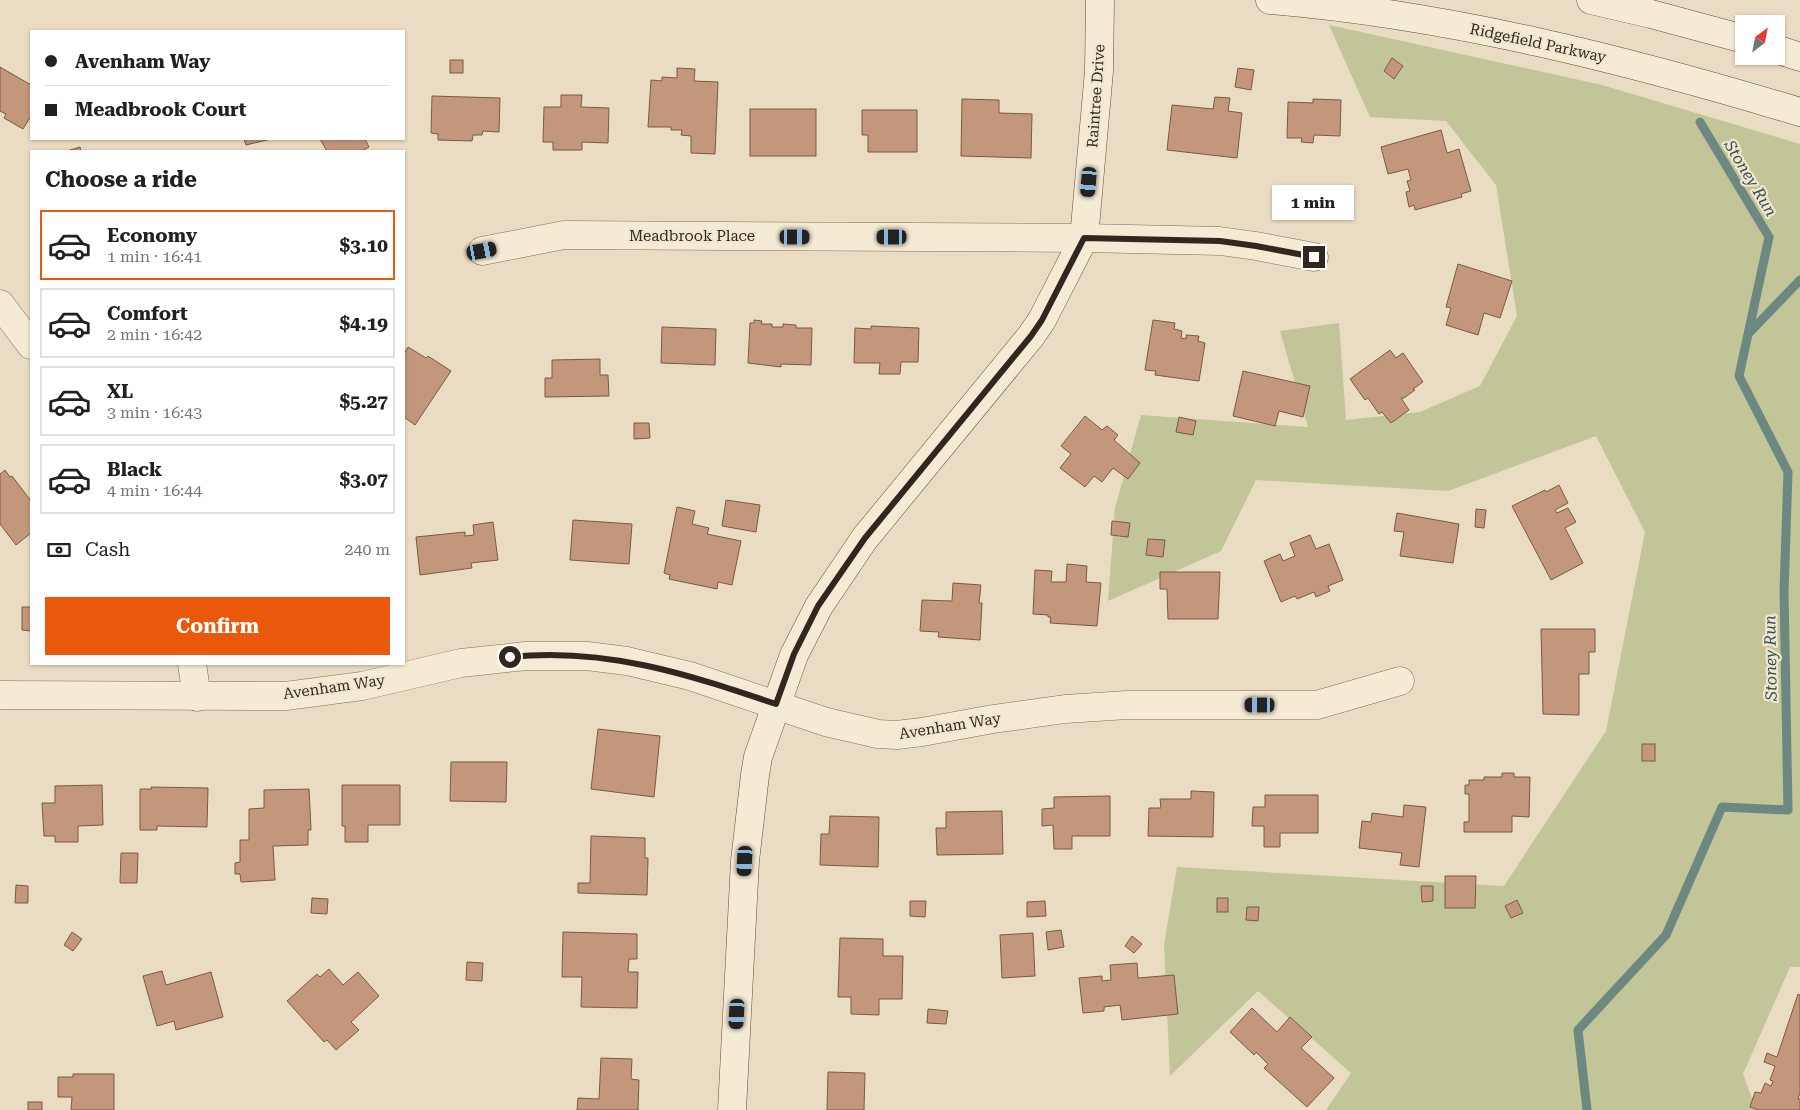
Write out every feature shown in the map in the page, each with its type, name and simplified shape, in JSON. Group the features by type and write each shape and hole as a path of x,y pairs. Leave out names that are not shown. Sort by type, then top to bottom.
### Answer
{"street":[{"name":"Raintree Drive","path":"732,1110 745,861 758,757 794,654 818,606 865,538 1031,336 1042,320 1084,238 1099,71 1100,0"},
{"name":"Ridgefield Parkway","path":"1270,0 1368,11 1439,22 1521,39 1604,57 1800,112"},
{"path":"1592,0 1735,37"},
{"path":"1785,52 1800,57"},
{"name":"Meadbrook Place","path":"482,251 564,235 1084,238 1220,241 1314,257"},
{"path":"0,304 30,344"},
{"name":"Avenham Way","path":"0,695 286,696 362,686 461,662 526,656 587,656 627,661 690,676 826,722 878,734 897,735 1074,708 1127,705 1318,705 1400,681"},
{"path":"192,665 197,696"}],"green space":[{"path":"1329,25 1602,85 1800,144 1800,967 1790,967 1743,1074 1756,1110 1326,1110 1351,1073 1258,991 1170,1076 1164,945 1177,867 1504,886 1606,731 1645,532 1596,436 1448,491 1256,480 1221,551 1108,601 1115,508 1141,415 1308,427 1280,331 1339,323 1346,420 1420,412 1480,386 1517,316 1496,185 1446,121 1370,117"}],"building":[{"path":"1392,58 1403,66 1394,79 1384,71"},
{"path":"450,60 463,60 463,73 450,73"},
{"path":"0,67 30,84 30,118 23,129 4,118 6,114 0,111"},
{"path":"677,68 695,69 694,81 718,82 715,154 691,153 691,136 681,135 682,130 671,130 671,127 648,127 651,80 662,81 662,77 677,78"},
{"path":"1238,68 1254,70 1251,90 1235,87"},
{"path":"561,95 582,95 581,107 609,108 608,143 582,142 582,150 553,150 553,142 543,142 544,107 561,107"},
{"path":"432,96 500,98 499,132 483,131 482,135 473,135 472,141 438,140 438,134 431,133"},
{"path":"1215,97 1230,98 1228,111 1242,113 1237,158 1167,150 1172,105 1213,109"},
{"path":"962,99 999,100 999,113 1032,114 1031,158 961,156"},
{"path":"1313,99 1341,100 1340,136 1314,135 1313,143 1301,142 1302,138 1287,138 1288,102 1313,103"},
{"path":"750,109 816,109 816,156 750,156"},
{"path":"862,110 917,110 917,152 868,152 868,135 862,135"},
{"path":"1441,130 1447,153 1459,149 1471,191 1461,194 1462,197 1415,210 1414,205 1409,207 1406,192 1410,191 1407,181 1411,180 1408,169 1388,174 1381,147"},
{"path":"244,140 267,140 246,145"},
{"path":"321,140 366,140 369,147 364,150 326,150"},
{"path":"80,147 81,150 70,150"},
{"path":"1458,264 1512,281 1500,318 1484,313 1478,335 1446,325 1451,308 1446,307"},
{"path":"754,320 762,321 761,324 772,324 772,327 783,327 783,324 796,325 796,328 812,328 811,365 781,364 781,367 748,363 750,323 754,323"},
{"path":"1153,320 1175,323 1174,329 1182,331 1181,338 1186,339 1186,335 1199,336 1198,341 1205,343 1199,381 1155,375 1156,371 1145,370"},
{"path":"871,326 919,328 918,362 901,362 900,374 879,374 880,363 854,363 855,328 871,329"},
{"path":"662,327 716,329 715,365 661,363"},
{"path":"408,347 426,358 428,356 451,371 415,425 405,418 405,352"},
{"path":"1390,350 1396,358 1403,353 1423,382 1404,398 1401,398 1409,410 1391,423 1382,412 1379,414 1368,398 1365,400 1350,379"},
{"path":"600,359 600,375 608,375 609,396 545,397 545,378 552,378 552,360"},
{"path":"1243,371 1310,386 1303,417 1279,411 1275,426 1233,416"},
{"path":"1085,416 1102,430 1107,426 1118,435 1114,440 1140,463 1128,479 1113,468 1102,482 1094,476 1085,487 1060,468 1071,454 1061,446"},
{"path":"1179,417 1196,421 1193,435 1176,432"},
{"path":"634,423 649,423 650,438 634,439"},
{"path":"5,470 30,500 30,534 16,545 0,524 0,474"},
{"path":"1559,485 1568,503 1555,510 1557,513 1568,508 1576,522 1565,528 1583,563 1551,580 1512,506"},
{"path":"726,500 760,505 756,532 722,526"},
{"path":"677,507 695,511 692,524 709,528 707,534 741,541 732,585 718,582 717,589 669,579 670,575 664,573"},
{"path":"1476,509 1486,510 1484,528 1475,527"},
{"path":"1397,513 1459,524 1453,563 1400,556 1404,532 1394,531"},
{"path":"573,520 632,524 629,564 570,560"},
{"path":"1112,521 1130,523 1128,537 1111,535"},
{"path":"493,522 498,560 471,563 472,568 420,575 416,537 465,532 465,536 474,535 473,525"},
{"path":"1310,535 1316,549 1329,544 1343,580 1328,586 1330,591 1316,597 1314,592 1297,599 1295,596 1281,602 1264,561 1280,554 1283,561 1295,556 1290,543"},
{"path":"1148,539 1165,540 1163,557 1146,555"},
{"path":"1067,564 1087,566 1086,582 1101,583 1097,626 1050,623 1051,617 1048,617 1048,615 1033,614 1035,570 1052,571 1051,582 1066,582"},
{"path":"1160,572 1220,572 1218,619 1168,619 1167,589 1160,589"},
{"path":"953,583 981,585 979,603 982,603 980,640 938,637 939,632 920,631 922,600 952,601"},
{"path":"22,607 30,607 30,631 22,630"},
{"path":"1541,629 1595,629 1595,652 1589,652 1589,674 1579,674 1579,715 1543,714"},
{"path":"598,729 660,736 654,797 591,789"},
{"path":"1642,744 1655,744 1655,761 1642,761"},
{"path":"451,762 507,762 506,802 450,801"},
{"path":"1502,773 1514,773 1514,777 1530,777 1529,817 1512,816 1512,832 1464,832 1464,822 1469,822 1469,794 1465,794 1465,785 1469,785 1469,780 1484,780 1484,777 1502,777"},
{"path":"102,785 103,825 78,826 78,842 55,842 55,836 44,836 42,803 55,803 55,786"},
{"path":"342,785 400,785 400,825 368,825 368,842 345,842 345,826 342,826"},
{"path":"151,787 208,788 207,827 157,826 157,830 140,830 140,789 152,789"},
{"path":"309,789 311,830 308,830 308,845 273,846 275,880 241,882 240,874 235,874 235,863 240,862 240,840 249,840 249,809 264,808 264,790"},
{"path":"1191,791 1214,792 1213,837 1148,836 1149,808 1161,808 1160,799 1191,799"},
{"path":"1265,795 1318,795 1318,833 1280,833 1280,847 1264,847 1264,826 1252,826 1253,807 1265,807"},
{"path":"1110,796 1110,836 1072,836 1072,849 1054,849 1053,825 1042,826 1042,809 1054,808 1054,797"},
{"path":"1404,805 1426,807 1419,867 1400,865 1402,853 1359,848 1362,821 1371,822 1372,813 1403,817"},
{"path":"1002,811 1003,854 937,855 936,828 946,828 946,812"},
{"path":"830,816 879,817 878,867 820,865 821,834 829,834"},
{"path":"591,836 645,838 645,858 648,858 647,895 578,893 578,883 590,883"},
{"path":"121,853 138,853 137,883 120,883"},
{"path":"1445,876 1476,876 1475,908 1445,908"},
{"path":"16,885 28,886 28,903 15,903"},
{"path":"1421,886 1433,886 1433,901 1422,902"},
{"path":"312,898 328,899 327,914 311,913"},
{"path":"1217,898 1228,898 1228,912 1217,912"},
{"path":"1517,900 1523,913 1511,918 1505,906"},
{"path":"910,901 926,901 925,917 910,916"},
{"path":"1045,901 1046,916 1027,917 1027,902"},
{"path":"1247,907 1259,907 1258,921 1246,920"},
{"path":"1061,930 1064,947 1048,950 1046,932"},
{"path":"72,932 82,939 73,951 64,945"},
{"path":"563,932 637,934 637,959 629,959 628,972 638,972 637,1008 581,1007 582,977 562,977"},
{"path":"1033,933 1035,976 1002,978 1000,935"},
{"path":"1132,936 1142,944 1134,953 1125,946"},
{"path":"840,938 883,939 883,956 903,956 902,999 879,999 879,1015 851,1014 851,997 838,997"},
{"path":"467,962 483,963 482,981 466,980"},
{"path":"1137,963 1138,978 1174,975 1178,1014 1122,1020 1120,1005 1104,1007 1104,1011 1083,1013 1079,978 1102,976 1102,981 1111,980 1110,965"},
{"path":"329,969 343,985 358,972 379,996 351,1022 359,1030 336,1050 327,1040 324,1042 287,1001 317,974 320,977"},
{"path":"162,971 166,985 211,972 223,1017 176,1030 174,1021 157,1026 143,976"},
{"path":"1798,994 1800,995 1800,1093 1798,1099 1800,1099 1800,1110 1759,1110 1750,1107 1755,1092 1761,1093 1765,1083 1771,1086 1773,1081 1770,1080 1775,1066 1764,1062 1767,1053 1777,1057"},
{"path":"1252,1008 1277,1032 1290,1017 1312,1037 1301,1048 1334,1078 1307,1107 1264,1068 1268,1064 1256,1052 1254,1055 1230,1032"},
{"path":"928,1009 948,1011 946,1024 927,1023"},
{"path":"601,1058 632,1059 631,1079 639,1080 638,1110 577,1110 578,1098 599,1099"},
{"path":"828,1072 865,1073 864,1110 827,1110"},
{"path":"73,1074 114,1074 114,1110 71,1110 72,1097 58,1097 58,1077 73,1077"},
{"path":"28,1102 42,1102 42,1110 28,1110"}],"waterway":[{"name":"Stoney Run","path":"1587,1110 1578,1030 1666,935 1722,807 1788,810 1784,592 1788,472 1739,376 1769,237 1700,122"},
{"path":"1750,332 1800,280"}],"route":[{"path":"510,657 587,656 627,661 690,676 776,704 794,654 818,606 865,538 1031,336 1042,320 1084,238 1220,241 1314,257"}]}
